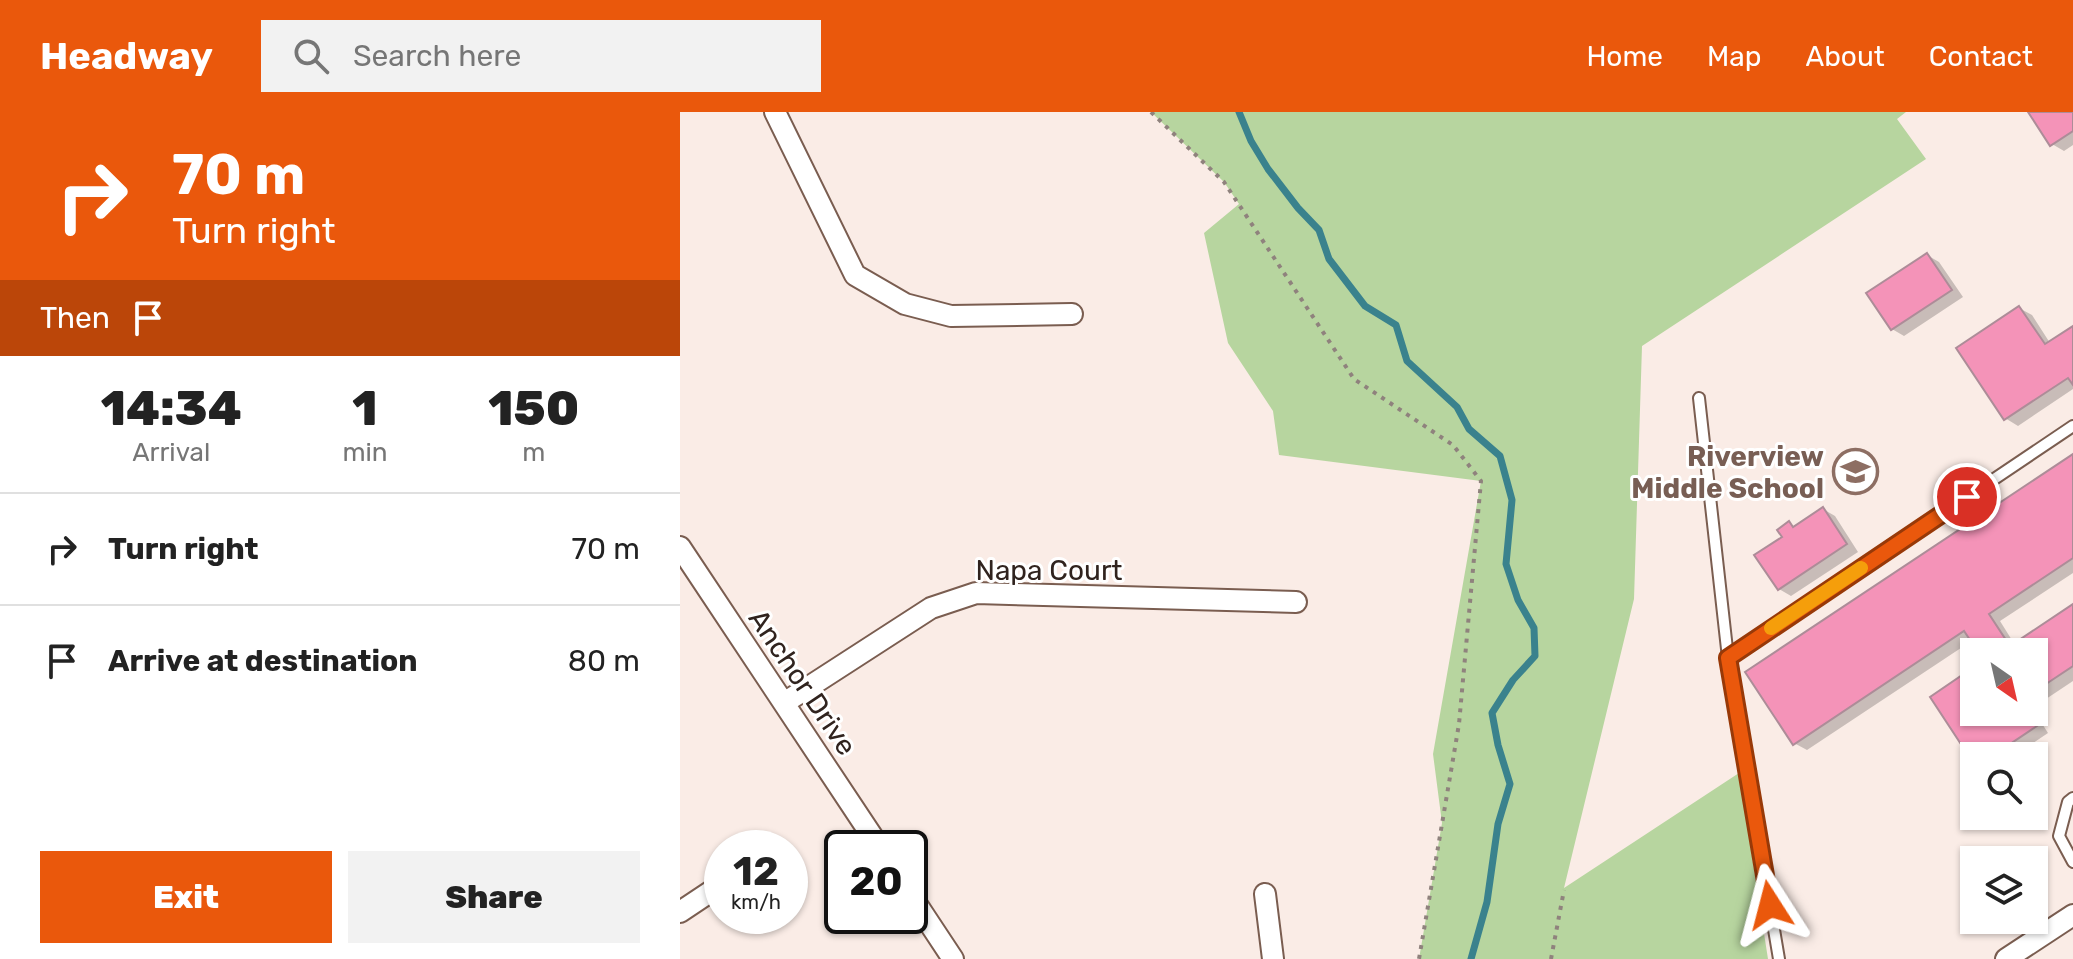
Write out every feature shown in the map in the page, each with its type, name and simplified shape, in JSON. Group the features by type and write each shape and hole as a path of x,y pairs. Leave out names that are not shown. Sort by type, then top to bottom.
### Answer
{"street":[{"path":"775,112 855,275 905,304 951,316 1072,314"},
{"name":"Anchor Drive","path":"680,547 868,830"},
{"name":"Napa Court","path":"784,703 931,608 976,593 1296,602"},
{"path":"1265,894 1273,959"},
{"path":"680,912 704,896"},
{"path":"2006,959 2073,915"},
{"path":"928,921 953,959"}],"lane":[{"path":"1699,398 1728,658 1779,959"},
{"path":"1728,658 2073,426"},
{"path":"2073,798 2068,802 2059,836 2073,862"}],"path":[{"path":"1151,112 1224,182 1354,379 1453,445 1481,481 1459,724 1419,959"},
{"path":"1551,959 1564,890"}],"green space":[{"path":"1151,112 1906,112 1897,119 1926,159 1642,346 1634,599 1564,888 1739,773 1768,959 1419,959 1442,823 1433,754 1481,481 1279,455 1273,411 1228,343 1204,233 1239,204 1224,182"}],"building":[{"path":"2028,112 2073,112 2073,131 2050,146"},
{"path":"1927,253 1952,290 1891,330 1866,293"},
{"path":"2019,306 2045,344 2073,326 2073,385 2068,378 2004,420 1956,348"},
{"path":"2073,454 2073,558 1989,614 2005,638 1969,638 1964,631 1793,745 1745,672"},
{"path":"1823,507 1847,544 1778,590 1754,555 1782,537 1777,530 1789,521 1793,527"},
{"path":"2073,604 2073,666 2048,683 2048,638 2022,638"},
{"path":"1960,677 1960,726 2037,726 2013,742 1960,743 1930,697"}],"waterway":[{"path":"1239,112 1251,141 1268,169 1319,230 1329,259 1365,306 1396,325 1407,361 1457,407 1469,429 1500,456 1512,500 1506,564 1518,600 1534,628 1535,656 1513,680 1492,713 1510,784 1498,824 1487,902 1471,959"}],"slow traffic":[{"path":"1771,628 1861,568"}],"place":[{"name":"Riverview Middle School","path":"1855,472"}],"route":[{"path":"1770,905 1728,658 1967,497"}]}
